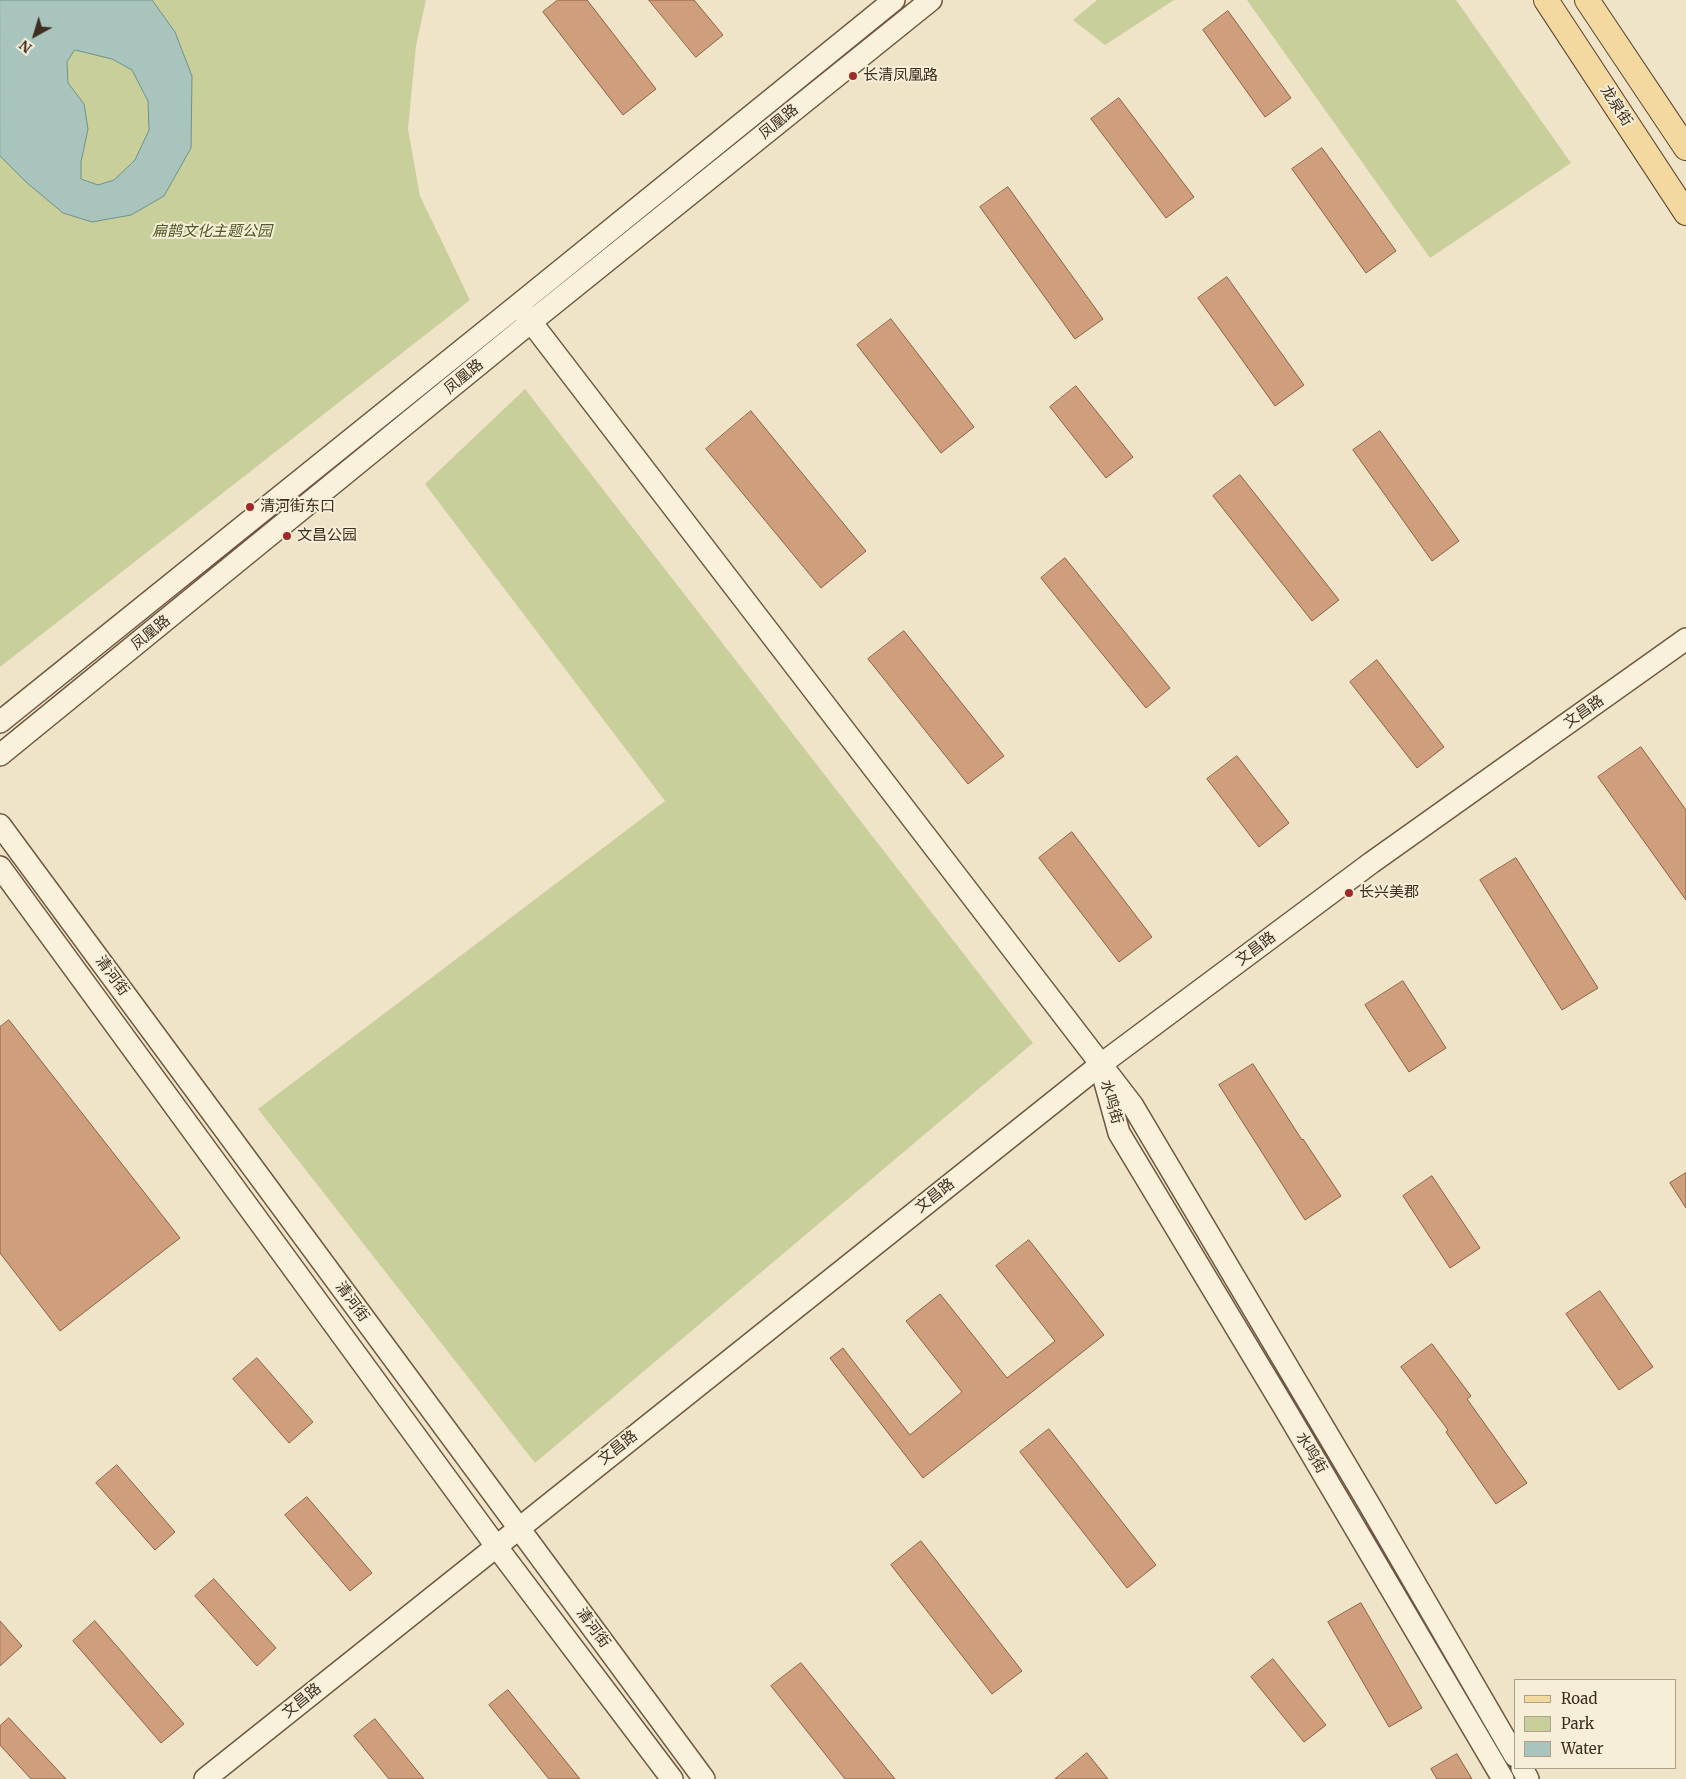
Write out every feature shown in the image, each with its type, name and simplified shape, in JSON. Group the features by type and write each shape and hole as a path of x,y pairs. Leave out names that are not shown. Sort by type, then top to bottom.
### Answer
{"main road":[{"name":"凤凰路","path":"0,722 894,0"},
{"name":"凤凰路","path":"0,756 531,322 931,0"},
{"name":"龙泉街","path":"1546,0 1686,213"},
{"path":"1587,0 1686,148"},
{"path":"518,305 1100,1065"},
{"name":"文昌路","path":"205,1779 1100,1065 1371,863 1686,639"},
{"name":"清河街","path":"0,825 704,1779"},
{"name":"清河街","path":"0,867 496,1546 672,1779"},
{"name":"水鸣街","path":"1100,1065 1138,1115 1369,1504 1514,1754"},
{"name":"水鸣街","path":"1100,1065 1119,1133 1504,1779"}],"green space":[{"name":"扁鹊文化主题公园","path":"0,0 426,0 416,46 408,129 420,196 470,300 0,667"},
{"path":"1097,0 1174,0 1105,45 1073,20"},
{"path":"1247,0 1456,0 1571,163 1430,258"},
{"path":"525,389 1033,1043 535,1463 258,1109 665,801 425,484"}],"water":[{"path":"0,0 152,0 175,32 192,76 191,148 164,196 131,215 92,222 63,213 26,182 0,156","holes":["75,50 112,59 132,70 148,101 149,130 135,160 114,180 98,185 81,179 81,162 88,129 84,104 68,83 67,62"]}],"building":[{"path":"558,0 587,0 656,89 623,115 543,12"},
{"path":"649,0 694,0 723,35 696,57"},
{"path":"1228,11 1291,98 1265,117 1203,30"},
{"path":"1119,98 1194,197 1166,218 1091,119"},
{"path":"1322,148 1396,251 1366,273 1292,169"},
{"path":"1008,187 1103,319 1075,339 980,207"},
{"path":"1227,277 1304,385 1275,406 1198,298"},
{"path":"891,319 974,427 941,453 857,345"},
{"path":"1076,386 1133,457 1106,478 1050,407"},
{"path":"751,411 866,551 821,588 706,449"},
{"path":"1380,431 1459,541 1432,561 1353,450"},
{"path":"1240,475 1339,600 1312,621 1213,496"},
{"path":"1065,558 1170,688 1146,708 1041,578"},
{"path":"904,631 1004,756 968,784 868,659"},
{"path":"1377,660 1444,747 1417,768 1350,682"},
{"path":"1641,747 1686,810 1686,900 1598,777"},
{"path":"1237,756 1289,823 1259,847 1207,779"},
{"path":"1072,832 1152,937 1119,962 1039,858"},
{"path":"1516,858 1598,988 1562,1010 1480,880"},
{"path":"1403,981 1446,1048 1409,1072 1365,1005"},
{"path":"9,1020 180,1238 60,1331 0,1253 0,1027"},
{"path":"1253,1064 1341,1196 1305,1220 1219,1085"},
{"path":"1686,1173 1686,1208 1670,1183"},
{"path":"1432,1176 1480,1248 1450,1268 1403,1196"},
{"path":"1029,1240 1104,1335 923,1478 830,1358 843,1348 910,1435 962,1392 906,1321 940,1294 1007,1378 1055,1341 996,1266"},
{"path":"1600,1291 1653,1367 1619,1390 1566,1314"},
{"path":"1432,1344 1471,1396 1467,1399 1527,1483 1496,1504 1446,1432 1448,1430 1401,1367"},
{"path":"257,1358 313,1422 289,1443 233,1379"},
{"path":"1049,1429 1156,1565 1127,1588 1020,1452"},
{"path":"117,1465 175,1532 155,1550 96,1483"},
{"path":"307,1497 372,1573 350,1591 285,1515"},
{"path":"921,1541 1022,1671 992,1694 891,1565"},
{"path":"214,1579 276,1648 257,1666 195,1596"},
{"path":"1361,1603 1422,1708 1389,1727 1328,1622"},
{"path":"0,1621 22,1646 0,1666"},
{"path":"95,1621 184,1724 161,1743 73,1641"},
{"path":"1273,1659 1326,1725 1304,1742 1251,1677"},
{"path":"801,1663 895,1779 845,1779 771,1686"},
{"path":"508,1690 580,1779 549,1779 489,1705"},
{"path":"9,1718 66,1779 31,1779 0,1745 0,1726"},
{"path":"375,1719 424,1779 389,1779 354,1736"},
{"path":"1087,1753 1108,1779 1055,1779"},
{"path":"1457,1754 1472,1779 1437,1779 1431,1769"}],"place":[{"name":"长清凤凰路","path":"853,76"},
{"name":"清河街东口","path":"250,507"},
{"name":"文昌公园","path":"287,536"},
{"name":"长兴美郡","path":"1349,893"}]}
